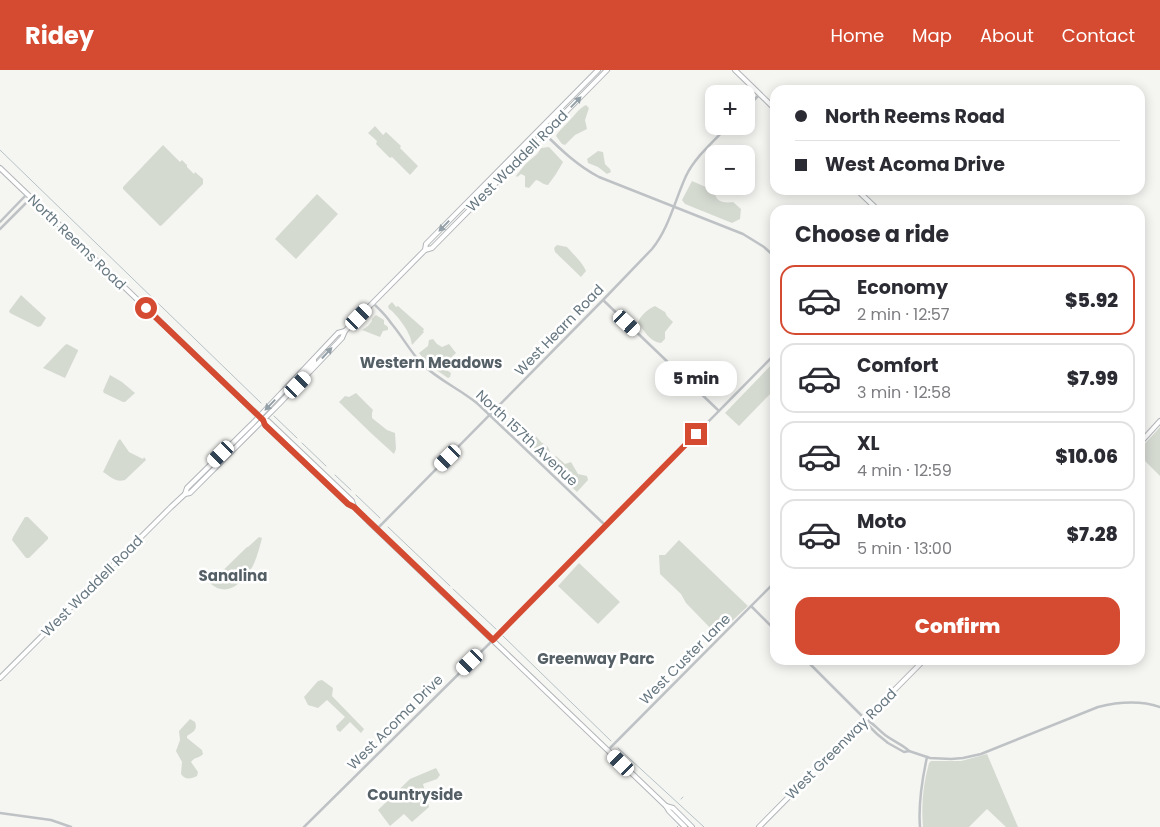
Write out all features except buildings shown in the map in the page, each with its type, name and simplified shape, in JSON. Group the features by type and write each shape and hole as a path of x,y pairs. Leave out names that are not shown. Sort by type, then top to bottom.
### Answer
{"main road":[{"name":"West Waddell Road","path":"425,250 426,244 598,70"},
{"name":"West Waddell Road","path":"185,494 190,493 263,420 342,338 345,331 425,250 432,248 607,70"},
{"path":"735,70 770,104"},
{"name":"North Reems Road","path":"0,168 263,420 265,425 348,504 354,507 608,750 685,827"},
{"path":"862,195 873,205"},
{"name":"West Waddell Road","path":"0,678 185,494 187,488 259,417 338,333 345,331"},
{"path":"305,377 304,373 314,362 314,358"},
{"path":"1145,437 1160,420"},
{"path":"200,482 221,454"},
{"name":"West Greenway Road","path":"759,827 919,665"},
{"name":"North Reems Road","path":"666,806 673,808 692,827"}],"street":[{"path":"755,99 760,94"},
{"path":"544,133 570,158 592,173 616,185 744,234 770,252"},
{"name":"West Hearn Road","path":"377,529 603,300 657,242 665,229 688,171 720,135"},
{"path":"0,222 29,196"},
{"path":"0,229 29,196"},
{"path":"603,300 719,411"},
{"name":"North 157th Avenue","path":"373,303 427,369 441,380 470,397 606,526"},
{"name":"West Acoma Drive","path":"304,827 493,640 770,360"},
{"name":"West Custer Lane","path":"608,750 770,587"},
{"path":"751,606 770,625"},
{"path":"811,665 865,719 867,724 885,740 904,752 909,751 927,757 951,759 975,756 1105,705 1134,702 1160,707"},
{"path":"920,827 920,788 927,757"},
{"path":"0,812 51,820 71,827"}],"shaded area":[{"path":"586,105 589,108 585,120 587,129 575,135 565,145 562,144 556,136 579,110"},
{"path":"375,126 383,135 386,132 418,166 410,175 376,144 377,141 368,133"},
{"path":"163,145 180,162 182,160 194,174 195,172 203,179 203,184 160,226 123,187"},
{"path":"549,147 563,162 556,174 548,185 536,180 529,188 525,187 525,176 521,174 516,176 541,148"},
{"path":"598,151 603,152 605,164 610,169 611,172 607,174 598,167 588,163 587,159"},
{"path":"692,181 705,187 705,195 715,195 720,201 733,202 741,209 740,219 732,223 685,204 682,200"},
{"path":"317,194 338,214 296,259 275,239"},
{"path":"557,245 567,247 583,265 586,271 581,277 555,252 554,248"},
{"path":"21,295 46,318 41,326 38,327 10,313 9,311"},
{"path":"392,302 424,329 424,332 412,345 409,334 404,326 389,309 388,306"},
{"path":"655,306 665,312 673,322 665,332 665,339 661,343 650,338 638,322 645,312"},
{"path":"376,315 384,320 384,324 388,327 388,330 383,331 380,337 362,330 368,326"},
{"path":"433,339 442,347 449,344 456,353 443,365 451,373 448,378 429,365 419,353 428,346 429,340"},
{"path":"67,344 78,351 65,378 43,368"},
{"path":"770,366 770,394 739,426 725,413"},
{"path":"110,375 135,393 125,402 104,393 103,391"},
{"path":"356,393 373,410 372,418 387,430 395,433 396,449 394,454 339,402 345,396 349,397"},
{"path":"1160,427 1160,476 1145,461 1145,444"},
{"path":"528,434 534,434 548,447 550,452 543,458 540,456 527,443 525,437"},
{"path":"120,439 129,452 143,459 144,457 146,460 125,480 118,481 103,472"},
{"path":"556,456 565,464 571,462 578,474 587,476 588,480 577,492 548,464"},
{"path":"25,517 28,517 48,537 29,558 26,558 12,540"},
{"path":"259,537 262,538 255,560 241,582 226,589 221,589 210,583 247,547"},
{"path":"679,540 748,606 717,635 686,603 681,594 660,574 659,555 665,555"},
{"path":"579,563 620,602 598,624 558,586"},
{"path":"322,680 333,688 332,696 364,729 361,733 350,722 340,732 337,730 336,726 345,717 327,700 318,708 308,705 304,697 318,681"},
{"path":"190,719 195,722 196,727 187,738 202,750 203,754 191,762 198,772 197,776 193,778 184,777 181,774 182,762 176,751 180,740 179,731"},
{"path":"987,754 1018,827 1006,827 987,809 969,827 923,827 923,795 929,763 931,761 961,761"},
{"path":"436,768 440,775 437,779 423,784 429,807 412,822 404,814 390,826 378,810 410,779"}],"waterway":[{"path":"0,150 261,403"},
{"path":"274,416 297,438"},
{"path":"302,443 326,466"},
{"path":"335,475 351,490"},
{"path":"356,495 380,518"},
{"path":"388,527 450,586"},
{"path":"453,589 496,629"},
{"path":"503,636 611,741"},
{"path":"618,748 704,827"}],"district":[{"name":"Western Meadows","path":"431,363"},
{"name":"Sanalina","path":"233,576"},
{"name":"Greenway Parc","path":"596,659"},
{"name":"Countryside","path":"415,795"}],"route":[{"path":"146,308 263,420 265,425 290,449 348,504 354,507 493,640 696,434"}]}
